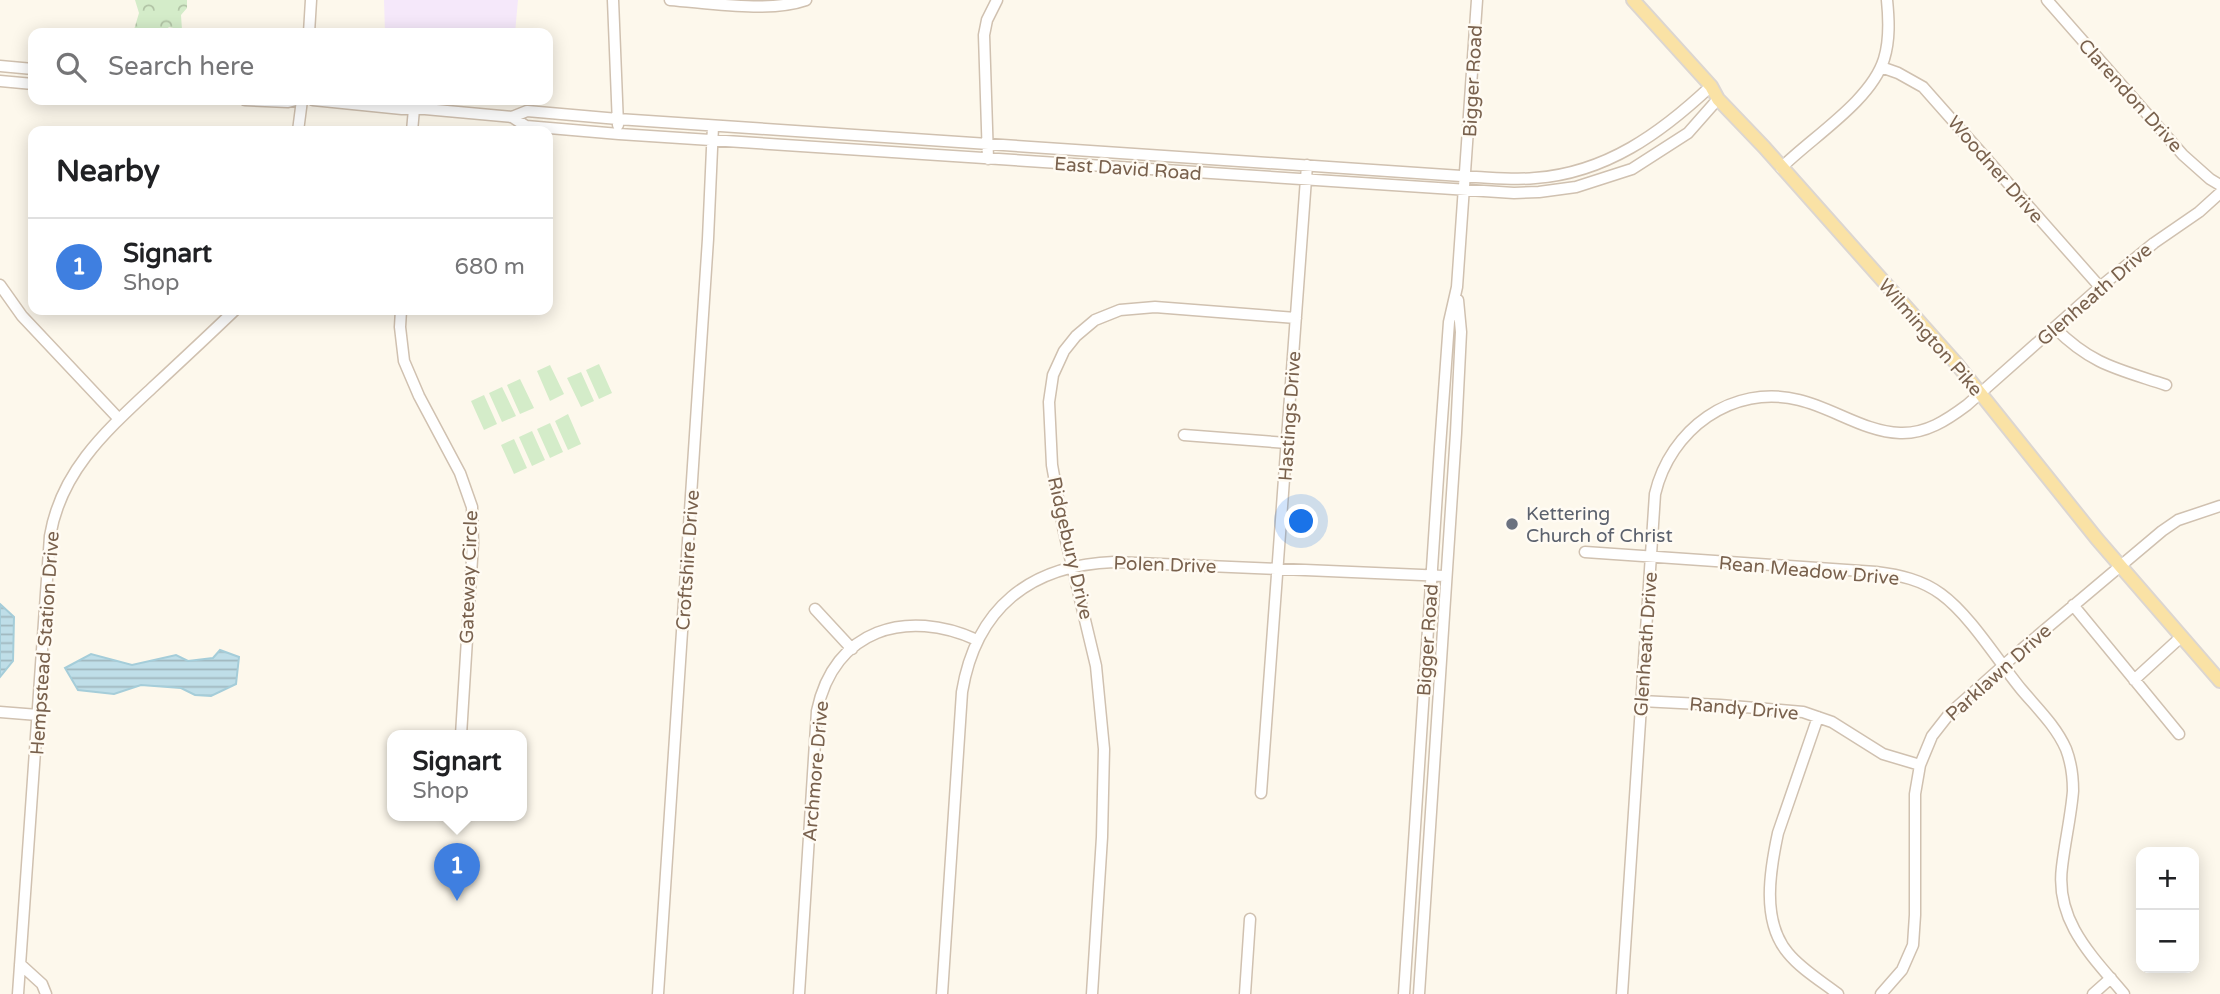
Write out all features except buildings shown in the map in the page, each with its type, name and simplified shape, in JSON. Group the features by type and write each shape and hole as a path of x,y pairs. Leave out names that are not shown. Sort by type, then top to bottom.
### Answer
{"main road":[{"name":"Wilmington Pike","path":"1633,0 1711,86 1718,99 1956,363 2120,565 2220,681"}],"street":[{"path":"309,28 311,0"},
{"path":"612,0 618,134"},
{"path":"670,0 784,6 806,0"},
{"path":"988,159 984,35 987,20 997,0"},
{"name":"Bigger Road","path":"1404,994 1449,322 1457,287 1477,0"},
{"path":"1781,168 1863,94 1881,67 1888,43 1887,0"},
{"name":"Clarendon Drive","path":"2047,0 2183,155 2220,185"},
{"path":"0,66 28,69"},
{"name":"Woodner Drive","path":"1881,67 1923,87 2100,287"},
{"path":"0,81 28,84"},
{"name":"East David Road","path":"369,105 512,117 527,111 1465,177 1535,178 1572,173 1637,147 1711,86"},
{"name":"East David Road","path":"553,128 1464,191 1539,192 1589,183 1632,169 1688,133 1718,99"},
{"path":"299,126 301,105"},
{"path":"412,126 414,109"},
{"name":"East David Road","path":"512,117 526,126"},
{"name":"Croftshire Drive","path":"658,994 706,275 713,126"},
{"name":"Hastings Drive","path":"1261,793 1307,165"},
{"name":"Glenheath Drive","path":"1622,994 1655,494 1663,468 1679,441 1714,412 1745,400 1772,396 1787,397 1820,407 1878,429 1917,432 1940,424 1980,393 2100,287 2220,193"},
{"path":"0,285 22,316 119,419"},
{"name":"Bigger Road","path":"1419,994 1461,332 1457,287"},
{"name":"Ridgebury Drive","path":"1092,994 1102,837 1104,749 1096,666 1064,532 1053,471 1049,402 1057,363 1076,336 1095,320 1137,307 1296,318"},
{"name":"Hempstead Station Drive","path":"18,994 50,536 56,510 79,463 98,439 230,315"},
{"name":"Gateway Circle","path":"401,315 404,361 419,396 460,472 472,508 473,542 461,730"},
{"path":"2055,328 2091,359 2166,385"},
{"path":"1184,435 1287,443"},
{"name":"Parklawn Drive","path":"1881,994 1902,970 1913,945 1915,794 1920,765 1940,724 2120,565 2178,520 2220,506"},
{"name":"Rean Meadow Drive","path":"1585,552 1900,575 1927,586 1946,598 2056,730 2066,749 2073,791 2061,874 2063,903 2067,918 2080,941 2124,994"},
{"name":"Polen Drive","path":"942,994 962,692 967,667 977,640 995,614 1026,586 1052,572 1073,566 1114,562 1445,576"},
{"path":"2073,606 2179,734"},
{"path":"816,609 852,649"},
{"name":"Archmore Drive","path":"799,994 817,711 824,686 852,649 885,630 914,624 943,627 977,640"},
{"path":"2134,680 2181,637"},
{"name":"Randy Drive","path":"1641,701 1791,710 1841,727 1883,754 1920,765"},
{"path":"0,712 38,715"},
{"path":"1818,717 1774,849 1770,911 1777,935 1789,955 1838,994"},
{"path":"1245,994 1250,919"},
{"path":"20,964 42,984 46,994"},
{"path":"2093,994 2111,978"}],"shaded area":[{"path":"384,0 518,0 515,28 385,28"}],"green space":[{"path":"135,0 187,0 187,8 181,15 182,28 134,28 139,13"},
{"path":"599,364 612,393 599,399 586,370"},
{"path":"550,365 564,394 550,401 537,371"},
{"path":"581,372 594,401 581,407 567,378"},
{"path":"520,379 534,408 520,414 507,385"},
{"path":"502,387 516,416 502,422 489,393"},
{"path":"484,395 497,424 484,430 471,401"},
{"path":"568,414 581,444 568,450 555,421"},
{"path":"550,423 563,452 550,458 537,429"},
{"path":"532,431 545,460 532,466 519,437"},
{"path":"514,439 527,468 514,474 501,445"}],"water":[{"path":"0,604 14,617 13,661 0,677"},
{"path":"220,650 239,657 236,684 211,696 195,695 181,688 141,685 114,694 78,690 65,668 91,654 132,665 176,655 188,661 213,658"}],"place":[{"name":"Kettering Church of Christ","path":"1512,524"},
{"name":"Signart","path":"457,901"}]}
